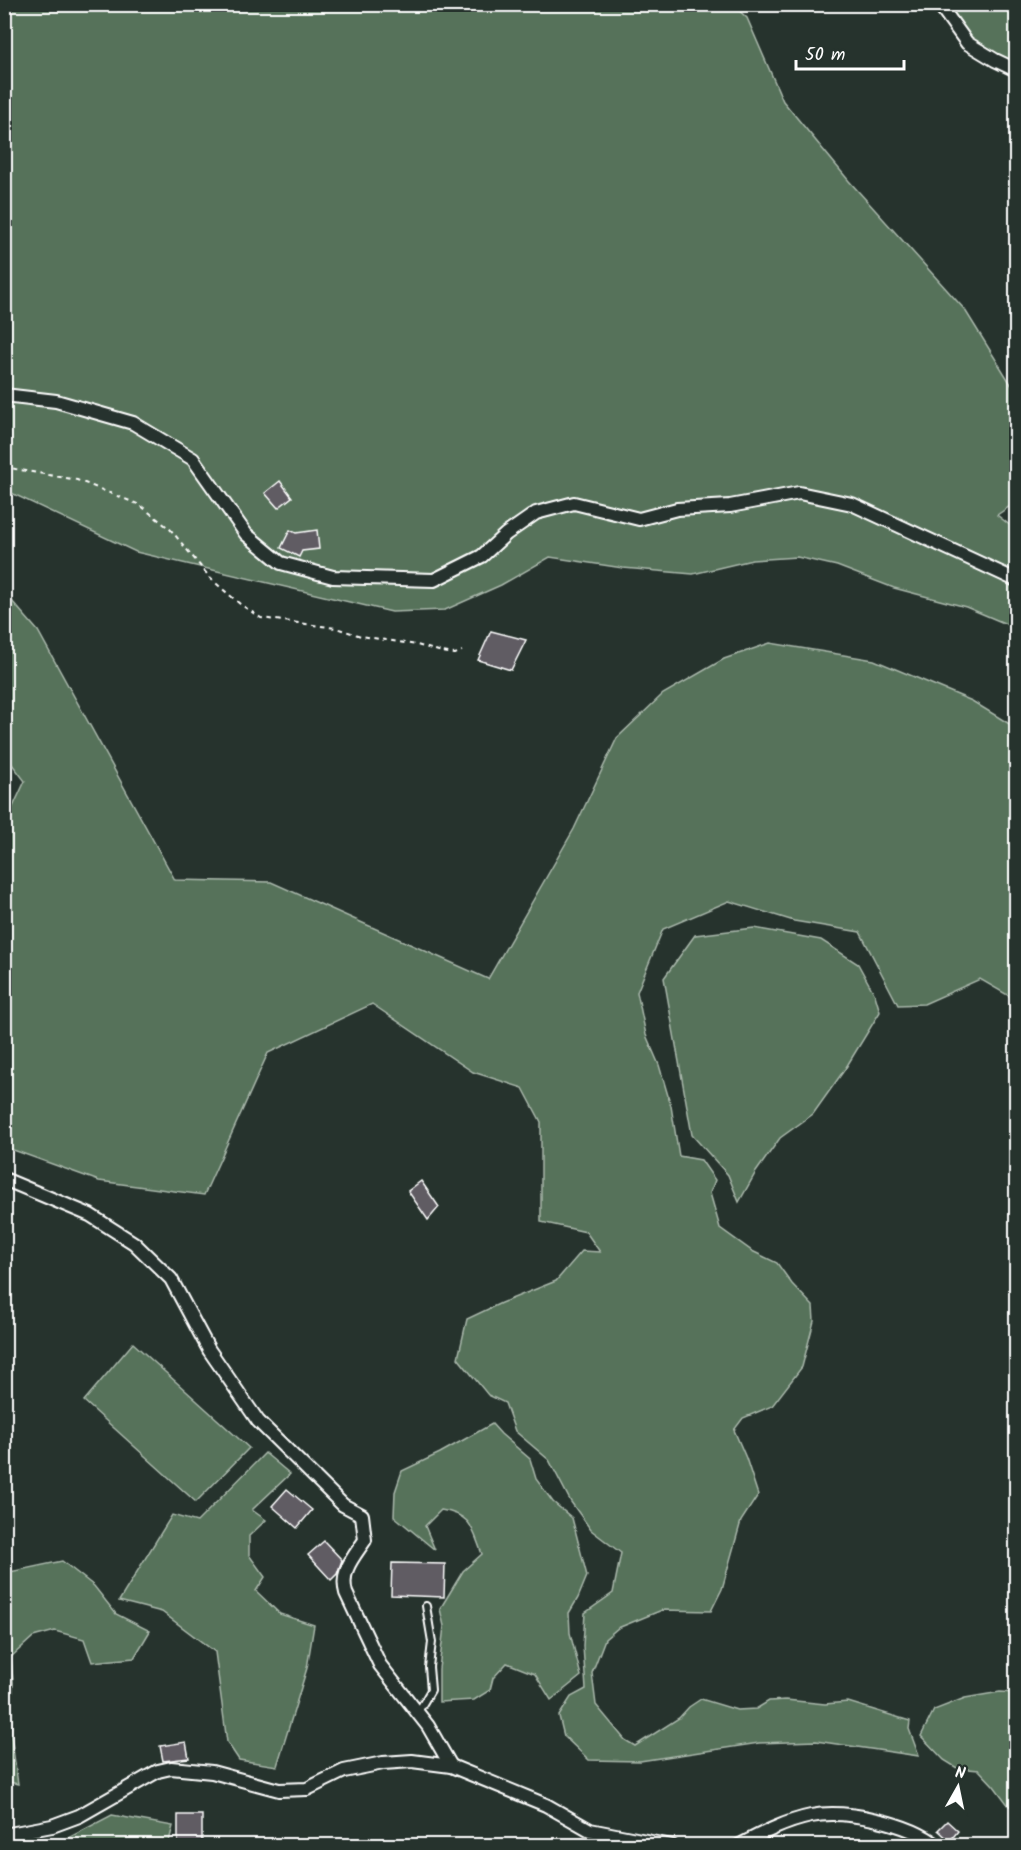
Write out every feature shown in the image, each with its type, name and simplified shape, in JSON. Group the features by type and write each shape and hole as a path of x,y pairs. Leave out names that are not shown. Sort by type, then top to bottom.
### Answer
{"street":[{"path":"939,4 967,44 1017,70"},
{"path":"4,394 56,401 133,423 193,459 246,534 280,563 333,577 434,580 482,556 506,534 536,513 574,504 639,519 677,509 730,506 799,493 852,504 1017,580"},
{"path":"4,1179 90,1215 141,1251 171,1279 209,1350 258,1421 344,1505 362,1515 365,1540 350,1562 343,1580 346,1593 380,1665 428,1726 451,1766"},
{"path":"4,1835 52,1826 79,1816 158,1771 171,1768 212,1772 279,1790 307,1789 344,1771 383,1763 412,1761 451,1766 546,1804 590,1830 672,1845"},
{"path":"738,1845 772,1829 811,1816 860,1816 904,1827 938,1845"}],"lane":[{"path":"418,1713 431,1690 429,1667 432,1642 426,1606"}],"path":[{"path":"4,467 77,480 140,505 170,529 211,579 240,604 261,618 336,628 362,636 455,654 462,651"}],"green space":[{"path":"5,5 733,5 747,18 783,101 849,181 965,310 1014,389 1016,502 997,515 1016,530 1016,628 966,607 894,588 837,566 797,557 752,560 693,574 623,568 550,557 501,585 445,610 392,612 136,552 5,490"},
{"path":"944,5 1016,5 1016,67 978,45"},
{"path":"5,593 38,631 175,880 271,882 488,979 574,829 617,738 663,694 724,659 770,643 874,660 972,701 1016,728 1016,1000 980,979 924,1004 898,1005 860,932 794,921 729,901 663,929 637,992 646,1035 659,1065 671,1106 679,1156 701,1160 715,1180 710,1193 720,1228 752,1251 777,1263 792,1284 813,1306 814,1321 802,1367 772,1406 743,1418 734,1430 758,1495 741,1521 722,1589 711,1611 662,1610 618,1628 605,1639 592,1673 596,1705 625,1740 635,1746 679,1718 701,1699 737,1710 756,1709 769,1701 786,1700 825,1704 848,1702 910,1721 909,1729 919,1756 816,1741 759,1743 640,1761 589,1760 564,1736 559,1716 571,1697 586,1689 583,1646 585,1613 613,1593 621,1553 591,1530 571,1502 549,1460 515,1431 505,1403 488,1395 458,1358 467,1319 556,1281 582,1251 600,1252 586,1232 541,1222 541,1122 523,1088 473,1072 372,1004 268,1053 204,1195 99,1181 5,1147 5,824 25,781 5,755"},
{"path":"754,928 821,940 858,964 875,995 880,1012 845,1069 813,1114 780,1138 756,1172 739,1202 728,1175 692,1135 664,978 695,935"},
{"path":"133,1343 249,1448 196,1502 84,1401"},
{"path":"492,1424 530,1459 536,1479 553,1502 572,1518 587,1576 569,1613 570,1633 581,1676 551,1700 535,1674 507,1663 493,1678 490,1690 474,1700 439,1702 439,1669 444,1626 440,1609 463,1571 482,1554 473,1530 465,1519 441,1510 425,1526 435,1550 394,1516 395,1492 402,1471"},
{"path":"265,1453 290,1474 252,1510 266,1520 249,1536 249,1555 265,1577 256,1591 280,1614 314,1625 307,1668 277,1766 239,1760 227,1742 215,1652 162,1612 119,1601 172,1515 197,1522"},
{"path":"62,1561 94,1586 116,1614 150,1631 134,1658 92,1662 84,1639 55,1631 33,1637 11,1657 13,1683 11,1735 18,1784 5,1781 5,1573"},
{"path":"1000,1692 1016,1693 1016,1806 1009,1806 979,1770 957,1768 944,1760 921,1736 934,1710 965,1698"},
{"path":"112,1815 173,1826 168,1845 68,1845 66,1839"}],"building":[{"path":"280,481 292,497 278,508 265,493"},
{"path":"290,530 296,533 317,530 319,549 302,551 299,557 281,548"},
{"path":"491,631 526,640 511,670 478,660"},
{"path":"421,1181 439,1207 428,1220 408,1191"},
{"path":"287,1489 312,1510 297,1528 272,1506"},
{"path":"324,1541 342,1560 337,1574 331,1580 308,1555"},
{"path":"392,1563 445,1564 444,1597 391,1595"},
{"path":"186,1742 189,1758 163,1761 160,1746"},
{"path":"178,1815 202,1815 202,1844 178,1845"},
{"path":"947,1821 958,1831 950,1841 938,1830"}]}
